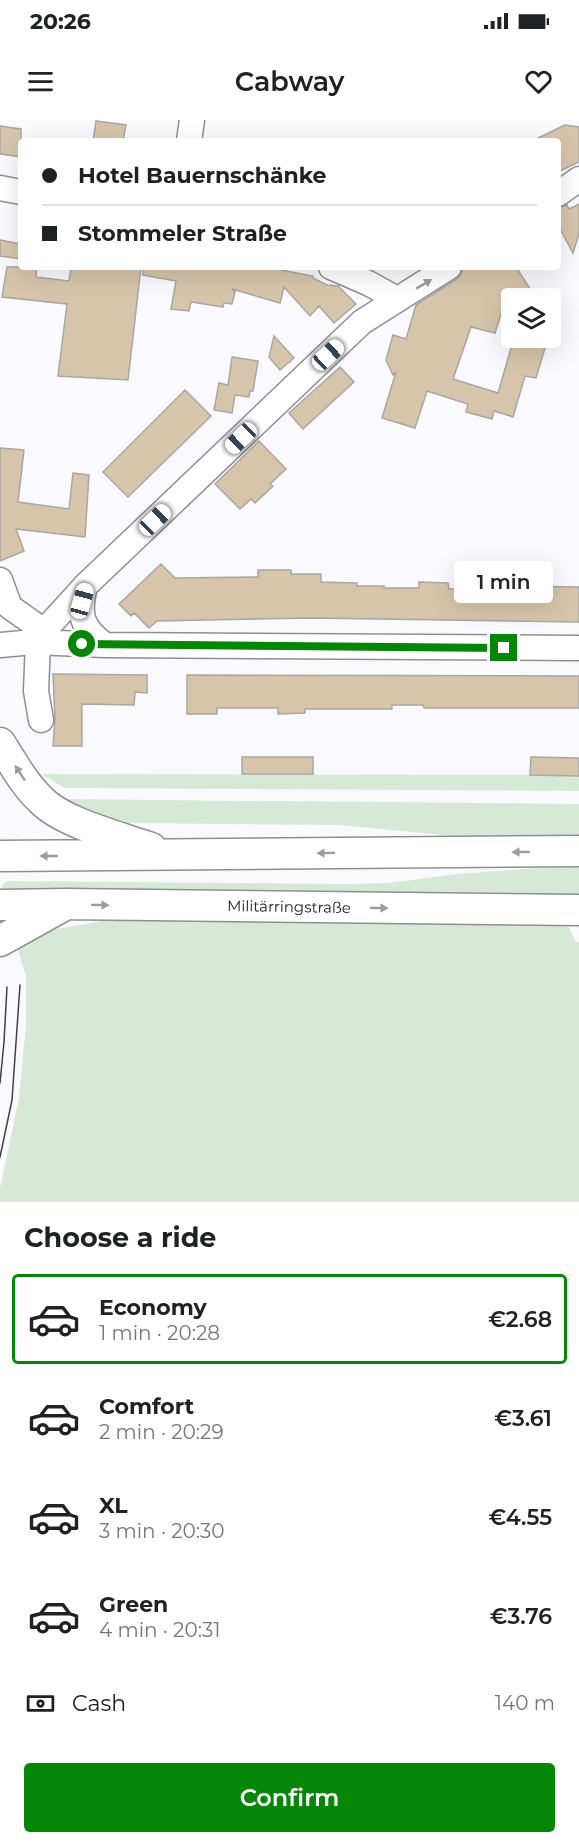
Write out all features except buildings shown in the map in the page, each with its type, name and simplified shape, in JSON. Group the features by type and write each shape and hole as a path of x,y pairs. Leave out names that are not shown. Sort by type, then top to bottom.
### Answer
{"main road":[{"path":"0,743 26,783 42,801 63,816 170,855"},
{"path":"0,856 579,851"},
{"path":"0,941 66,904"},
{"name":"Militärringstraße","path":"0,905 579,910"}],"street":[{"path":"189,138 192,120"},
{"path":"561,192 579,179"},
{"path":"0,188 18,191"},
{"path":"338,270 397,299"},
{"path":"41,720 36,691 39,639 86,586 362,322 444,270"},
{"path":"0,579 10,607 39,639"},
{"path":"86,586 82,601 83,624 91,635 105,645"},
{"path":"0,645 39,639 105,645 579,648"}],"green space":[{"path":"41,774 579,775 579,791 65,788"},
{"path":"61,799 579,804 579,837 454,836 338,825 116,823"},
{"path":"579,865 579,897 4,892 1,889 7,881 388,883 457,874"},
{"path":"108,920 566,922 576,942 579,942 579,1202 0,1202 0,1188 19,1098 26,1024 26,976 17,947 57,929"}],"tram line":[{"path":"0,1157 12,1100 20,985"},
{"path":"0,1083 7,987"}],"route":[{"path":"82,644 504,648"}]}
